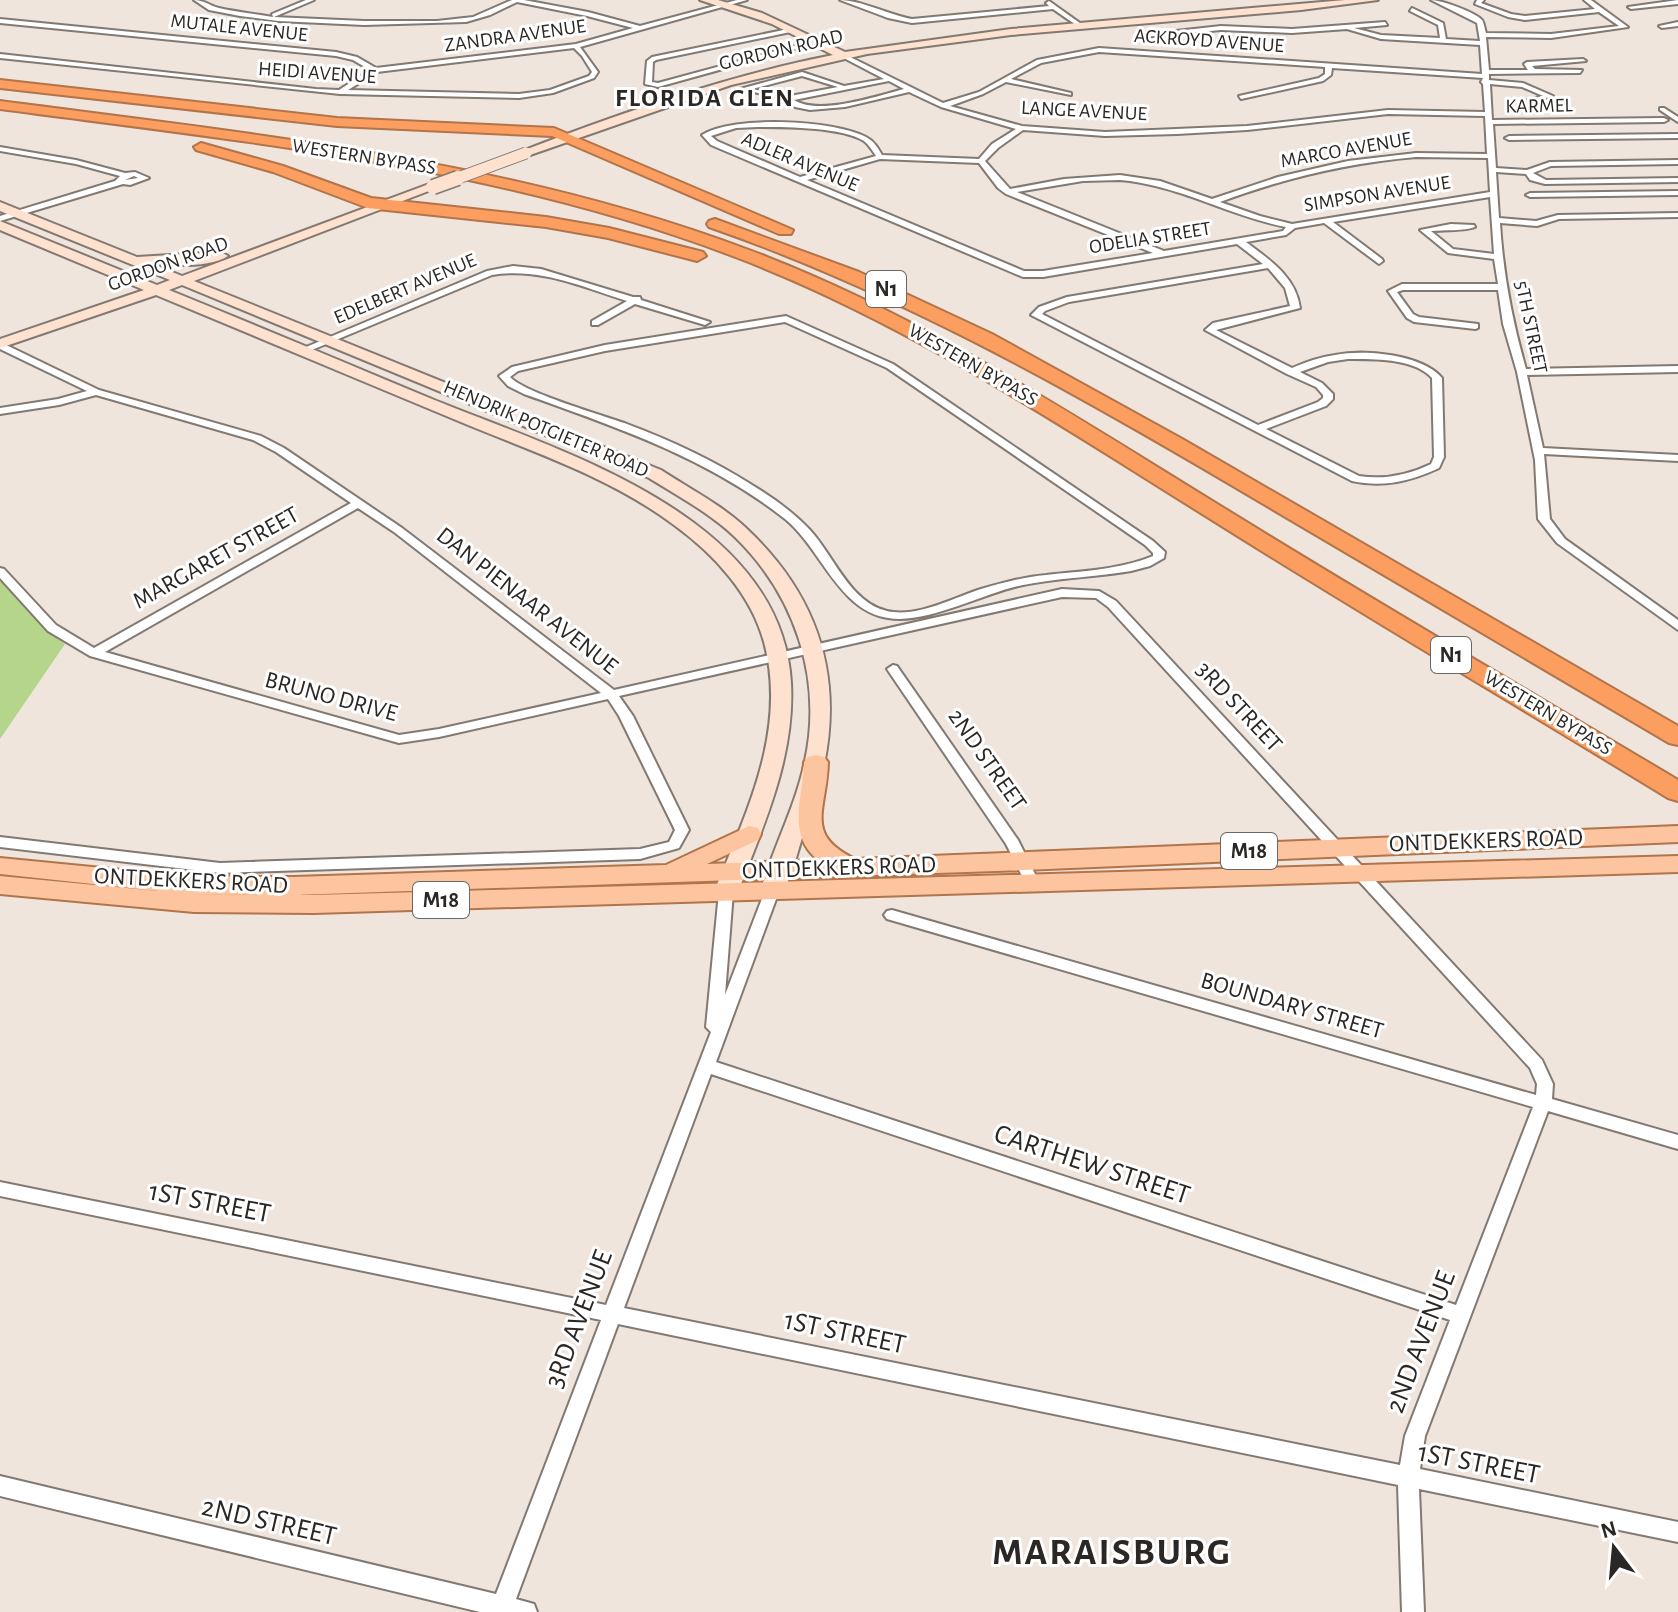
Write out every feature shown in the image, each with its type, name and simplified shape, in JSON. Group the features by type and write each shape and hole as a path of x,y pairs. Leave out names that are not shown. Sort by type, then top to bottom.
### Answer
{"highway":[{"path":"0,84 337,122 561,135 857,263 914,292 984,335"},
{"name":"WESTERN BYPASS","path":"0,91 382,145 540,176 667,209 844,270 984,335 1117,409 1678,737"},
{"name":"WESTERN BYPASS","path":"0,105 437,168 642,219 752,257 873,308 1018,390 1225,519 1678,792"},
{"path":"0,111 198,146 278,169 368,203 546,222 609,233 667,248 768,280 897,338 952,367 1018,390"}],"main road":[{"name":"LANGE AVENUE","path":"705,0 726,4 793,30 839,54"},
{"name":"GORDON ROAD","path":"175,278 247,257 387,206 426,185 510,150 708,87 839,54 1078,24 1373,0"},
{"name":"GORDON ROAD","path":"0,344 84,317 225,256 368,203 526,153 561,135"},
{"name":"HENDRIK POTGIETER ROAD","path":"0,206 655,474 714,511 764,558 803,618 821,688 822,723 816,762 775,881"},
{"name":"HENDRIK POTGIETER ROAD","path":"0,222 575,463 653,500 685,522 733,566 756,602 777,656 780,725 749,834 730,882"},
{"path":"100,248 160,261 225,256"},
{"path":"247,257 225,274 222,286 232,296 260,312"},
{"name":"GORDON ROAD","path":"0,337 152,287"},
{"path":"816,762 816,795 810,819 813,843 827,857 852,867"},
{"path":"664,873 702,859 749,834"},
{"name":"ONTDEKKERS ROAD","path":"775,881 852,867 1028,873 1335,847 1677,834"},
{"name":"ONTDEKKERS ROAD","path":"0,885 131,899 226,904 730,882 1028,873 1361,872 1678,864"},
{"name":"ONTDEKKERS ROAD","path":"0,866 225,886 444,882 664,873 730,882"}],"street":[{"path":"197,0 204,7 224,12 346,23 446,22 484,15 516,0 639,28"},
{"path":"269,17 311,0"},
{"name":"ZANDRA AVENUE","path":"340,92 375,70 576,46 744,0"},
{"path":"843,0 882,15 912,21 1055,7"},
{"path":"1045,0 1078,24"},
{"path":"1434,0 1475,18 1480,22 1483,39"},
{"path":"1481,0 1477,3 1517,18 1598,10"},
{"path":"1342,27 1376,37 1443,41 1551,36 1625,27 1587,0"},
{"path":"1631,7 1678,2"},
{"path":"1412,10 1441,24 1443,41"},
{"name":"MUTALE AVENUE","path":"0,21 336,54 355,58 375,70"},
{"path":"1143,35 1221,28 1292,31 1385,24"},
{"path":"1662,26 1678,24"},
{"path":"793,30 654,58 650,61 648,84 658,85 817,42"},
{"name":"5TH STREET","path":"1483,39 1498,257 1511,337 1522,372 1538,451 1542,512 1550,529 1561,541 1678,626"},
{"path":"741,40 751,60"},
{"name":"HEIDI AVENUE","path":"0,56 340,92 535,95 594,75 585,55 576,46"},
{"name":"ACKROYD AVENUE","path":"943,106 1005,80 1039,61 1099,50 1484,77"},
{"name":"LANGE AVENUE","path":"839,54 943,106 1022,128 1105,134 1164,132 1247,128 1388,112 1487,118"},
{"path":"1534,72 1527,64 1583,61"},
{"path":"1241,97 1321,80 1328,75 1329,65"},
{"path":"1484,77 1580,71"},
{"path":"844,87 802,74 743,89 788,98 887,80"},
{"path":"1484,77 1523,85 1550,96 1519,104"},
{"path":"1005,80 1069,94"},
{"path":"788,98 794,106 815,109 908,90"},
{"path":"1662,109 1678,120"},
{"name":"KARMEL","path":"1487,118 1664,120"},
{"name":"KARMEL","path":"1591,121 1610,136"},
{"name":"ADLER AVENUE","path":"880,157 871,144 859,136 831,130 745,125 707,134 714,143 1009,270"},
{"path":"981,161 995,146 1022,128"},
{"name":"KARMEL","path":"1509,138 1678,136"},
{"path":"0,149 87,164 123,179 0,222"},
{"name":"MARCO AVENUE","path":"1212,202 1284,175 1328,166 1428,153 1489,156"},
{"path":"800,179 880,157 981,161 1009,192 1161,253"},
{"path":"1493,170 1528,172 1550,164 1678,162"},
{"path":"1528,172 1533,178 1545,182 1678,180"},
{"name":"SIMPSON AVENUE","path":"1009,192 1063,180 1130,180 1160,184 1268,222 1292,226 1493,194"},
{"path":"1530,195 1677,193"},
{"path":"1587,194 1595,202"},
{"path":"1603,209 1611,216"},
{"path":"1641,215 1655,228"},
{"path":"1496,220 1537,224 1553,218 1678,215"},
{"path":"1594,216 1607,229"},
{"path":"1326,221 1379,261"},
{"name":"ODELIA STREET","path":"1009,270 1043,274 1286,233 1292,226"},
{"path":"1471,227 1424,230 1451,251 1498,257"},
{"path":"1239,241 1280,275 1295,302 1295,308 1216,325 1210,330 1325,390 1328,399 1256,429"},
{"path":"1270,265 1067,300 1042,309 1036,315 1364,481 1402,478 1435,466 1439,457 1437,378 1427,367 1342,356 1290,372"},
{"name":"EDELBERT AVENUE","path":"304,350 482,276 506,269 538,271 705,322"},
{"path":"1475,326 1413,318 1392,291 1402,287 1503,287"},
{"path":"595,323 637,299"},
{"path":"772,320 791,320 890,366 1159,552 1155,560 1132,566 1003,586 918,613 892,616 875,611 838,577 807,533 778,507 735,479 662,440 527,392 511,384 504,376 521,367 605,348 772,320"},
{"name":"DAN PIENAAR AVENUE","path":"0,344 96,392 257,438 359,503 611,694 626,716 677,818 680,836 668,848 640,854 220,868 0,842"},
{"path":"1522,372 1678,369"},
{"path":"0,411 59,402 96,392"},
{"path":"1538,451 1678,458"},
{"name":"MARGARET STREET","path":"94,653 359,503"},
{"name":"BRUNO DRIVE","path":"0,571 52,628 94,653 399,739 777,656"},
{"path":"1003,586 1017,603"},
{"name":"3RD STREET","path":"777,656 1073,591 1099,595 1112,604 1536,1064 1548,1089 1542,1104"},
{"name":"2ND STREET","path":"893,669 1028,873"},
{"name":"3RD AVENUE","path":"501,1609 775,881"},
{"name":"3RD AVENUE","path":"709,1057 730,882"},
{"name":"BOUNDARY STREET","path":"892,915 1678,1142"},
{"name":"CARTHEW STREET","path":"709,1057 1461,1315"},
{"name":"2ND AVENUE","path":"1413,1612 1408,1478 1415,1436 1542,1104"},
{"name":"1ST STREET","path":"0,1189 1678,1532"},
{"name":"2ND STREET","path":"0,1486 501,1609 526,1612"}],"green space":[{"path":"0,579 51,634 65,644 0,739"}],"district":[{"name":"FLORIDA GLEN","path":"705,98"},
{"name":"MARAISBURG","path":"1112,1553"}]}
